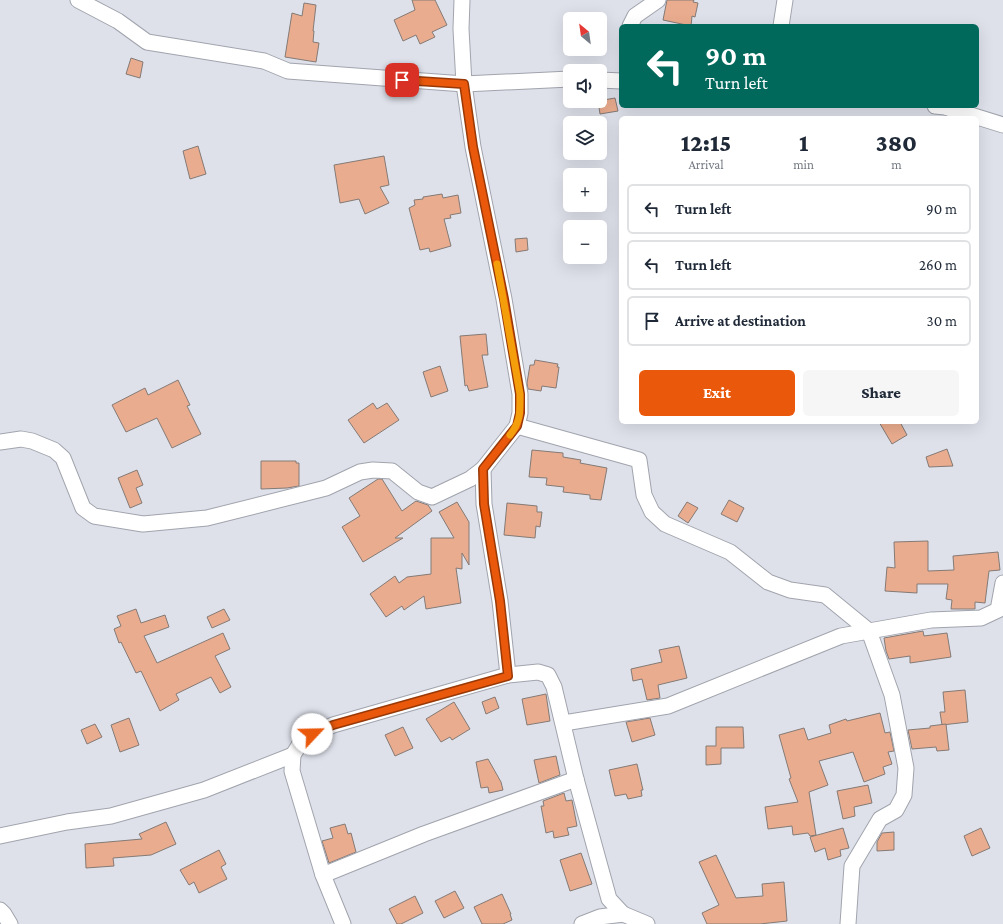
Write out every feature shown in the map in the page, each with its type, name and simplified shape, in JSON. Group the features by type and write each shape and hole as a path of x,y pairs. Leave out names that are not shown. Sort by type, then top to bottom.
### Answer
{"street":[{"path":"78,0 118,21 147,42 205,53 264,61 288,72 464,84 563,79"},
{"path":"0,442 21,439 32,441 54,450 63,458 83,508 94,516 143,524 207,518 326,488 360,472 373,470 392,471 418,492 432,497 470,479 483,469 517,426 520,413 520,394 504,299 473,147 464,84 461,30 462,0"},
{"path":"631,24 635,16 658,0"},
{"path":"780,24 785,0"},
{"path":"607,80 619,81"},
{"path":"948,108 974,116"},
{"path":"979,118 1003,125"},
{"path":"517,426 639,460 644,495 652,512 665,524 730,552 768,582 790,590 825,595 869,632 892,695 906,768 904,795 896,810 880,819 852,866 848,924"},
{"path":"483,469 484,504 500,601 508,676"},
{"path":"564,723 668,706 841,636 931,620 981,618 998,610 1003,583"},
{"path":"343,924 323,875 292,771 293,755 303,739 333,725 508,676 538,672 548,675 554,687 564,723 576,779 609,899 624,914 647,924"},
{"path":"0,836 67,822 111,816 204,790 293,755"},
{"path":"323,875 424,834 576,779"},
{"path":"0,910 10,924"},
{"path":"582,924 600,917 624,914"}],"building":[{"path":"412,0 435,0 447,25 432,32 435,37 420,44 416,35 403,41 394,20 415,10"},
{"path":"667,0 694,0 693,2 698,3 695,17 692,16 691,24 682,24 663,20"},
{"path":"304,3 316,5 313,42 319,43 316,62 285,57 292,13 302,16"},
{"path":"131,58 143,62 140,78 126,74"},
{"path":"615,98 618,111 600,114 599,108 607,108 607,99"},
{"path":"198,146 206,174 190,179 183,151"},
{"path":"384,156 389,185 380,187 389,203 365,214 359,199 340,203 334,165"},
{"path":"442,194 443,198 458,195 461,213 450,215 451,218 444,219 451,246 430,252 429,248 420,250 409,208 415,205 414,200"},
{"path":"527,238 528,250 516,252 515,239"},
{"path":"486,334 488,355 482,355 488,387 469,391 467,385 465,386 460,336"},
{"path":"535,360 558,364 557,367 559,367 556,388 542,386 541,391 528,389 527,383 530,365 534,365"},
{"path":"440,366 448,391 431,397 423,372"},
{"path":"178,380 190,405 187,406 201,434 172,448 157,418 126,432 112,405 145,388 148,395"},
{"path":"373,403 377,409 387,403 399,420 364,443 348,420"},
{"path":"880,424 901,424 907,435 892,444"},
{"path":"947,449 953,466 929,467 926,457"},
{"path":"532,450 563,453 563,457 581,460 580,463 607,468 601,500 590,499 590,495 563,492 564,487 546,485 547,478 529,477"},
{"path":"261,461 296,461 296,463 299,463 299,486 261,489"},
{"path":"137,470 143,485 136,488 142,503 130,508 118,478"},
{"path":"378,479 382,479 402,511 416,501 428,505 432,511 395,538 403,538 363,562 342,527 360,516 349,498"},
{"path":"729,500 744,508 737,522 721,514"},
{"path":"457,502 469,522 469,565 462,553 462,569 456,568 461,603 426,609 424,596 404,610 402,606 386,617 370,594 395,576 399,583 407,577 431,574 431,538 454,538 439,512"},
{"path":"687,502 698,508 688,523 678,516"},
{"path":"507,503 537,506 537,512 542,512 540,527 536,526 535,538 504,535"},
{"path":"928,541 928,571 954,570 953,556 998,552 1000,570 989,571 985,603 975,602 975,609 951,609 952,600 946,599 948,584 917,584 917,593 885,591 887,567 895,568 894,542"},
{"path":"136,609 141,623 165,615 169,627 144,636 157,663 223,633 230,649 215,656 231,687 220,693 211,677 176,694 179,700 160,711 141,671 136,673 121,642 119,643 114,629 121,626 117,616"},
{"path":"224,609 230,620 212,628 207,617"},
{"path":"923,631 924,636 947,633 951,657 910,663 910,656 889,659 884,638"},
{"path":"679,646 687,678 658,685 660,698 647,700 642,679 633,681 631,669 662,662 659,650"},
{"path":"965,690 968,722 942,725 940,712 945,712 943,692"},
{"path":"546,694 550,721 527,725 522,699"},
{"path":"495,697 499,708 486,714 482,702"},
{"path":"454,702 470,729 452,740 450,737 441,742 426,719"},
{"path":"880,713 885,733 890,732 894,751 888,752 892,764 883,767 885,774 864,782 853,752 819,761 828,785 809,792 816,835 810,836 808,833 793,835 792,826 768,829 765,807 798,802 789,779 791,778 779,735 804,728 808,740 831,733 829,725 846,719 847,721"},
{"path":"129,718 139,745 120,752 111,725"},
{"path":"650,718 655,735 632,742 626,722"},
{"path":"95,724 102,737 87,744 81,730"},
{"path":"946,724 949,750 937,751 936,747 912,749 908,730 930,728 930,726"},
{"path":"403,727 413,748 395,756 385,735"},
{"path":"716,727 743,727 744,748 721,748 721,764 706,765 706,746 716,746"},
{"path":"556,756 560,775 539,783 534,760"},
{"path":"488,759 501,782 503,790 489,793 488,787 481,788 476,762"},
{"path":"637,764 643,790 641,790 642,796 628,799 626,794 615,796 609,770"},
{"path":"868,785 872,803 854,807 855,816 843,819 837,791"},
{"path":"564,793 566,801 572,800 577,826 567,828 569,835 554,838 553,831 546,833 541,806 544,806 543,801"},
{"path":"166,822 176,844 151,855 113,858 114,866 86,868 85,844 142,839 139,834"},
{"path":"345,824 348,834 351,833 356,852 329,863 322,841 333,838 330,828"},
{"path":"843,828 849,848 840,850 841,856 828,860 825,848 815,852 810,837"},
{"path":"981,828 990,848 972,856 964,836"},
{"path":"894,832 894,850 877,851 877,842 882,833"},
{"path":"219,850 226,864 221,867 227,879 199,893 194,882 189,885 180,870"},
{"path":"581,853 592,884 570,891 560,860"},
{"path":"716,855 736,898 763,896 762,884 784,882 787,921 760,924 707,924 702,913 719,905 699,862"},
{"path":"455,891 464,908 444,918 435,901"},
{"path":"502,894 511,914 512,920 503,924 482,924 474,907"},
{"path":"415,896 423,913 401,924 397,924 389,909"}],"slow traffic":[{"path":"497,264 520,394 520,413 517,426 510,435"}],"route":[{"path":"312,734 333,725 508,676 500,601 483,492 483,469 517,426 520,413 520,394 504,299 473,147 464,84 402,80"}]}
